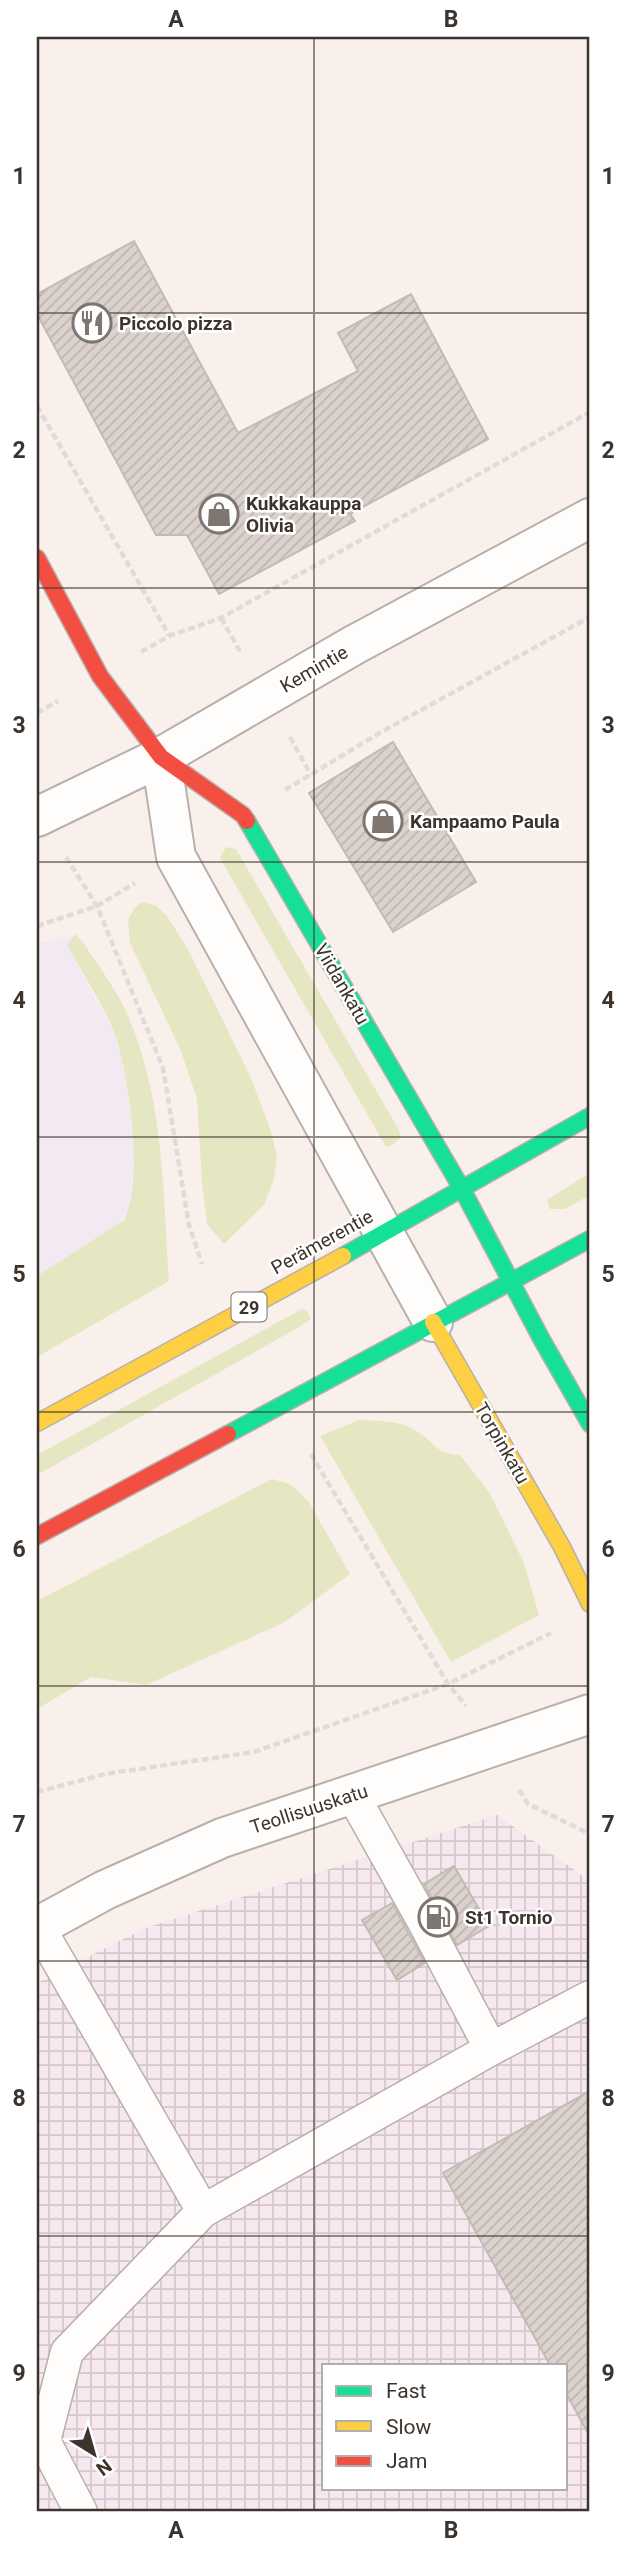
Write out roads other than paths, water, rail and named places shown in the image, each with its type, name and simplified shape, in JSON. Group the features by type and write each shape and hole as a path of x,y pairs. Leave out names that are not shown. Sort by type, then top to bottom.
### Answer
{"main road":[{"name":"Viidankatu","path":"37,558 100,676 161,757 243,815 461,1189 511,1282"},
{"name":"Perämerentie","path":"37,1423 384,1233 590,1116"},
{"path":"37,1536 590,1238"},
{"path":"511,1282 590,1424"},
{"name":"Torpinkatu","path":"433,1322 562,1547 590,1604"}],"street":[{"name":"Kemintie","path":"39,816 161,757 354,645 590,518"},
{"name":"Viidankatu","path":"161,757 176,857 412,1284"},
{"name":"Torpinkatu","path":"412,1284 433,1322"},
{"name":"Teollisuuskatu","path":"37,1927 105,1890 222,1838 590,1714"}],"lane":[{"path":"352,1794 491,2049"},
{"path":"37,1927 203,2211"},
{"path":"80,2512 44,2441 67,2352 203,2211 491,2049 590,1997"}],"place":[{"name":"Piccolo pizza","path":"92,323"},
{"name":"Kukkakauppa Olivia","path":"219,514"},
{"name":"Kampaamo Paula","path":"383,821"},
{"name":"St1 Tornio","path":"438,1917"}]}
